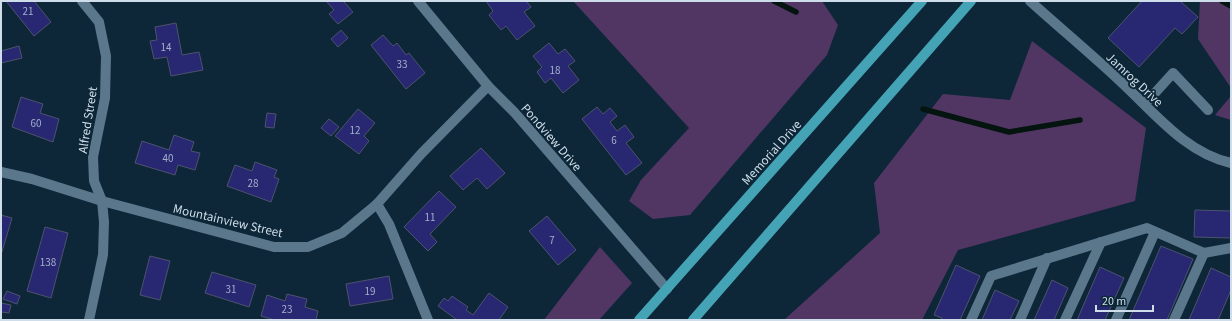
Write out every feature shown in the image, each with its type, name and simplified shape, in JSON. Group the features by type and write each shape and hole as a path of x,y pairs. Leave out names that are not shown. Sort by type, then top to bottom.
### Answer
{"main road":[{"name":"Memorial Drive","path":"639,320 922,1"},
{"path":"692,320 971,1"}],"street":[{"name":"Alfred Street","path":"82,1 99,22 106,56 105,98 93,157 94,181 102,201 104,222 103,255 89,320"},
{"name":"Pondview Drive","path":"418,1 488,86 515,113 667,289"},
{"name":"Jamrog Drive","path":"1030,1 1120,80 1173,131 1192,145 1215,158 1231,163"},
{"path":"1145,104 1174,73 1208,110"},
{"name":"Mountainview Street","path":"1,172 32,179 102,201 274,247 308,246 342,233 377,204 421,154 488,86"},
{"path":"377,204 388,224 428,320"},
{"path":"971,320 991,276 1147,228 1204,253 1231,248"},
{"path":"1116,320 1155,232"},
{"path":"1065,320 1101,242"},
{"path":"1174,320 1204,253"},
{"path":"1020,320 1047,258"}],"shaded area":[{"path":"573,1 822,1 838,25 827,55 690,215 653,219 629,201 641,180 689,128"},
{"path":"1200,1 1231,1 1231,88 1198,39"},
{"path":"1032,41 1146,128 1135,201 958,250 922,320 784,320 880,233 874,183 943,94 1010,100"},
{"path":"1231,96 1231,120 1215,115"},
{"path":"600,247 632,283 599,320 544,320"}],"building":[{"path":"6,1 34,1 51,22 34,36"},
{"path":"326,1 345,1 344,2 353,12 338,24 329,14 334,10"},
{"path":"486,1 526,1 531,7 524,12 535,26 517,40 506,26 501,30 489,15 493,11"},
{"path":"1142,1 1180,1 1198,17 1182,34 1175,28 1139,67 1108,38"},
{"path":"176,23 182,55 199,52 203,70 171,76 167,57 154,59 150,41 157,40 155,27"},
{"path":"341,30 348,38 338,47 331,39"},
{"path":"383,35 393,46 397,43 406,55 409,53 425,73 406,89 371,45"},
{"path":"549,43 558,54 565,49 575,61 568,66 579,80 563,93 551,78 545,83 537,72 542,67 533,56"},
{"path":"19,46 22,58 1,63 1,51"},
{"path":"21,97 43,104 40,113 59,119 53,142 12,127"},
{"path":"597,107 603,114 610,108 617,116 610,122 617,131 625,125 634,137 626,143 642,163 626,175 582,119"},
{"path":"358,109 375,123 364,136 369,141 359,154 335,136"},
{"path":"267,113 276,114 274,128 265,127"},
{"path":"329,119 339,127 331,136 321,128"},
{"path":"174,135 194,142 191,151 200,153 195,170 178,165 175,175 135,163 142,141 169,150"},
{"path":"481,148 505,173 487,189 477,178 463,190 450,176"},
{"path":"255,162 277,170 274,177 279,179 271,202 227,186 235,165 252,171"},
{"path":"439,191 456,207 430,234 437,242 428,251 404,227"},
{"path":"1195,210 1231,211 1231,238 1194,237"},
{"path":"1,215 12,218 1,255"},
{"path":"547,216 576,250 558,265 529,231"},
{"path":"45,227 68,233 51,298 27,291"},
{"path":"1161,246 1193,259 1167,320 1129,320"},
{"path":"150,256 170,261 160,300 140,295"},
{"path":"956,265 980,276 960,320 941,320 942,318 934,315"},
{"path":"1100,267 1124,278 1105,320 1077,320"},
{"path":"1211,268 1231,277 1231,290 1218,320 1189,320"},
{"path":"212,272 256,285 249,307 205,293"},
{"path":"389,276 393,299 350,306 346,284"},
{"path":"1052,280 1068,288 1054,320 1034,320"},
{"path":"995,290 1019,301 1010,320 982,320"},
{"path":"7,291 20,296 17,304 3,299"},
{"path":"489,293 508,307 499,320 457,320 438,306 444,298 448,301 452,296 468,307 466,310 473,315"},
{"path":"287,294 307,299 305,307 318,311 316,320 275,320 261,316 267,295 285,301"},
{"path":"1,303 11,305 9,313 1,312"}],"waterway":[{"path":"774,1 796,12"},
{"path":"1222,1 1231,6"},
{"path":"923,109 1009,132 1080,120"}]}
